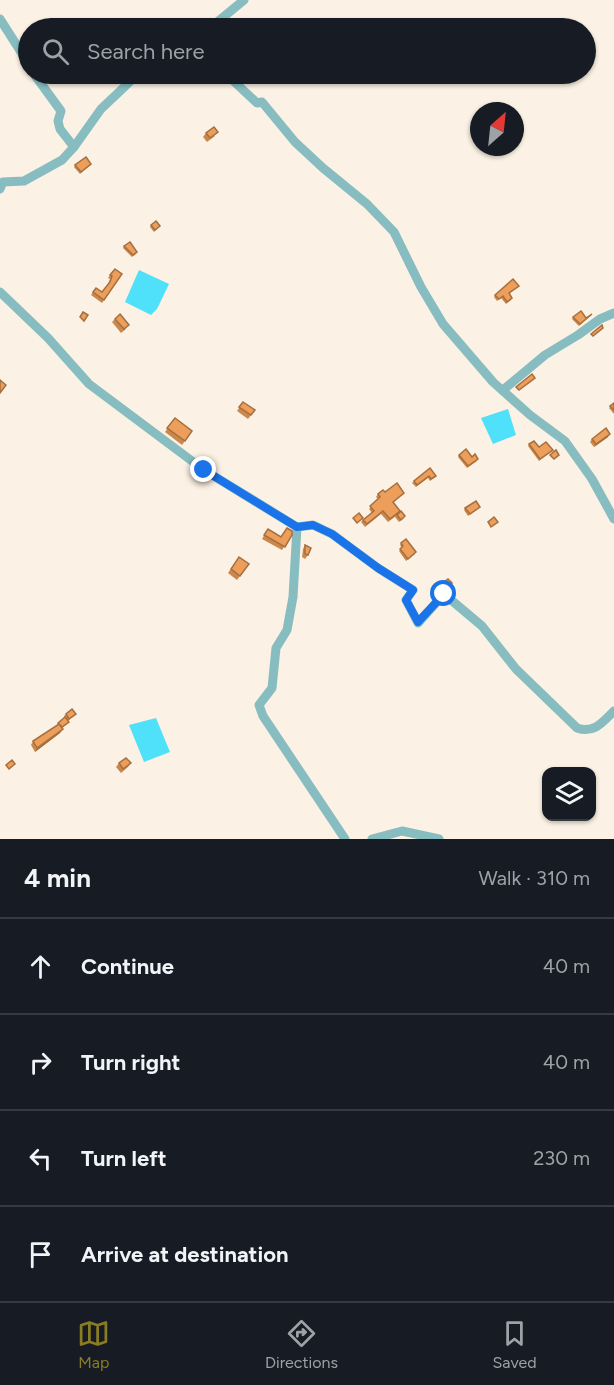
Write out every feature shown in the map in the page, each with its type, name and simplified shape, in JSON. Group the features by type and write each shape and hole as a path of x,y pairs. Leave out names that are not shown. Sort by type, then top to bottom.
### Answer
{"street":[{"path":"222,18 244,0"},
{"path":"0,19 18,47"},
{"path":"41,84 61,111 58,121 60,129 74,147"},
{"path":"0,189 3,182 24,181 62,160 101,110 128,84"},
{"path":"236,84 257,103 262,102 295,142 380,216 394,232 443,324 503,390 530,415 565,441 592,479 614,519"},
{"path":"0,292 48,338 89,384 204,470 297,527 313,525 332,534 378,568 413,590 406,600 418,622 444,594 482,626 516,669 577,728 587,730 598,726 614,711"},
{"path":"503,390 545,355 578,336 600,319 614,313"},
{"path":"297,527 288,630 276,648 272,688 259,705 263,716 345,839"},
{"path":"372,839 402,831 439,839"}],"water":[{"path":"139,270 169,284 157,309 151,315 125,302"},
{"path":"508,409 516,435 493,444 481,418"},
{"path":"156,718 170,752 144,762 129,725"}],"building":[{"path":"214,127 218,132 210,138 206,133"},
{"path":"86,157 91,164 81,172 75,165"},
{"path":"156,221 160,226 155,230 151,225"},
{"path":"130,242 137,252 133,255 124,246"},
{"path":"115,269 122,274 104,300 93,292 96,288 102,292 110,282 112,276 110,275"},
{"path":"513,279 519,286 509,293 512,298 507,302 503,296 499,299 495,295"},
{"path":"581,311 586,318 592,314 580,324 573,317"},
{"path":"83,312 88,315 84,321 80,317"},
{"path":"120,314 129,325 124,329 115,319"},
{"path":"602,325 603,328 593,336 591,334"},
{"path":"532,374 535,378 519,390 516,387"},
{"path":"0,380 6,385 0,393"},
{"path":"243,402 255,410 251,415 239,407"},
{"path":"175,418 192,431 185,441 167,428"},
{"path":"606,428 610,434 596,444 592,439"},
{"path":"534,441 539,447 546,442 553,450 540,459 529,444"},
{"path":"466,449 472,457 475,454 478,459 468,466 459,455"},
{"path":"556,450 559,455 554,459 550,455"},
{"path":"430,468 436,476 431,479 429,476 417,485 414,481"},
{"path":"397,483 404,493 393,502 400,511 390,519 383,511 367,524 363,520 374,511 370,506 380,497 378,494"},
{"path":"476,501 480,507 470,514 465,508"},
{"path":"401,511 405,516 401,520 397,515"},
{"path":"359,513 363,518 357,523 353,518"},
{"path":"494,517 498,522 491,527 488,522"},
{"path":"287,528 292,531 292,535 285,547 264,535 268,529 281,537"},
{"path":"406,539 416,552 408,559 400,549 403,546 401,543"},
{"path":"305,545 311,548 308,555 305,554"},
{"path":"239,557 249,564 240,576 231,569"},
{"path":"448,579 452,583 441,587 440,585"},
{"path":"72,709 76,714 69,719 66,714"},
{"path":"65,717 69,722 62,727 58,723"},
{"path":"59,724 63,729 37,748 33,741"},
{"path":"126,758 131,763 123,769 119,763"},
{"path":"12,760 15,764 9,769 6,765"}],"route":[{"path":"204,470 297,527 313,525 332,534 378,568 413,590 406,600 418,622 444,594"}]}
